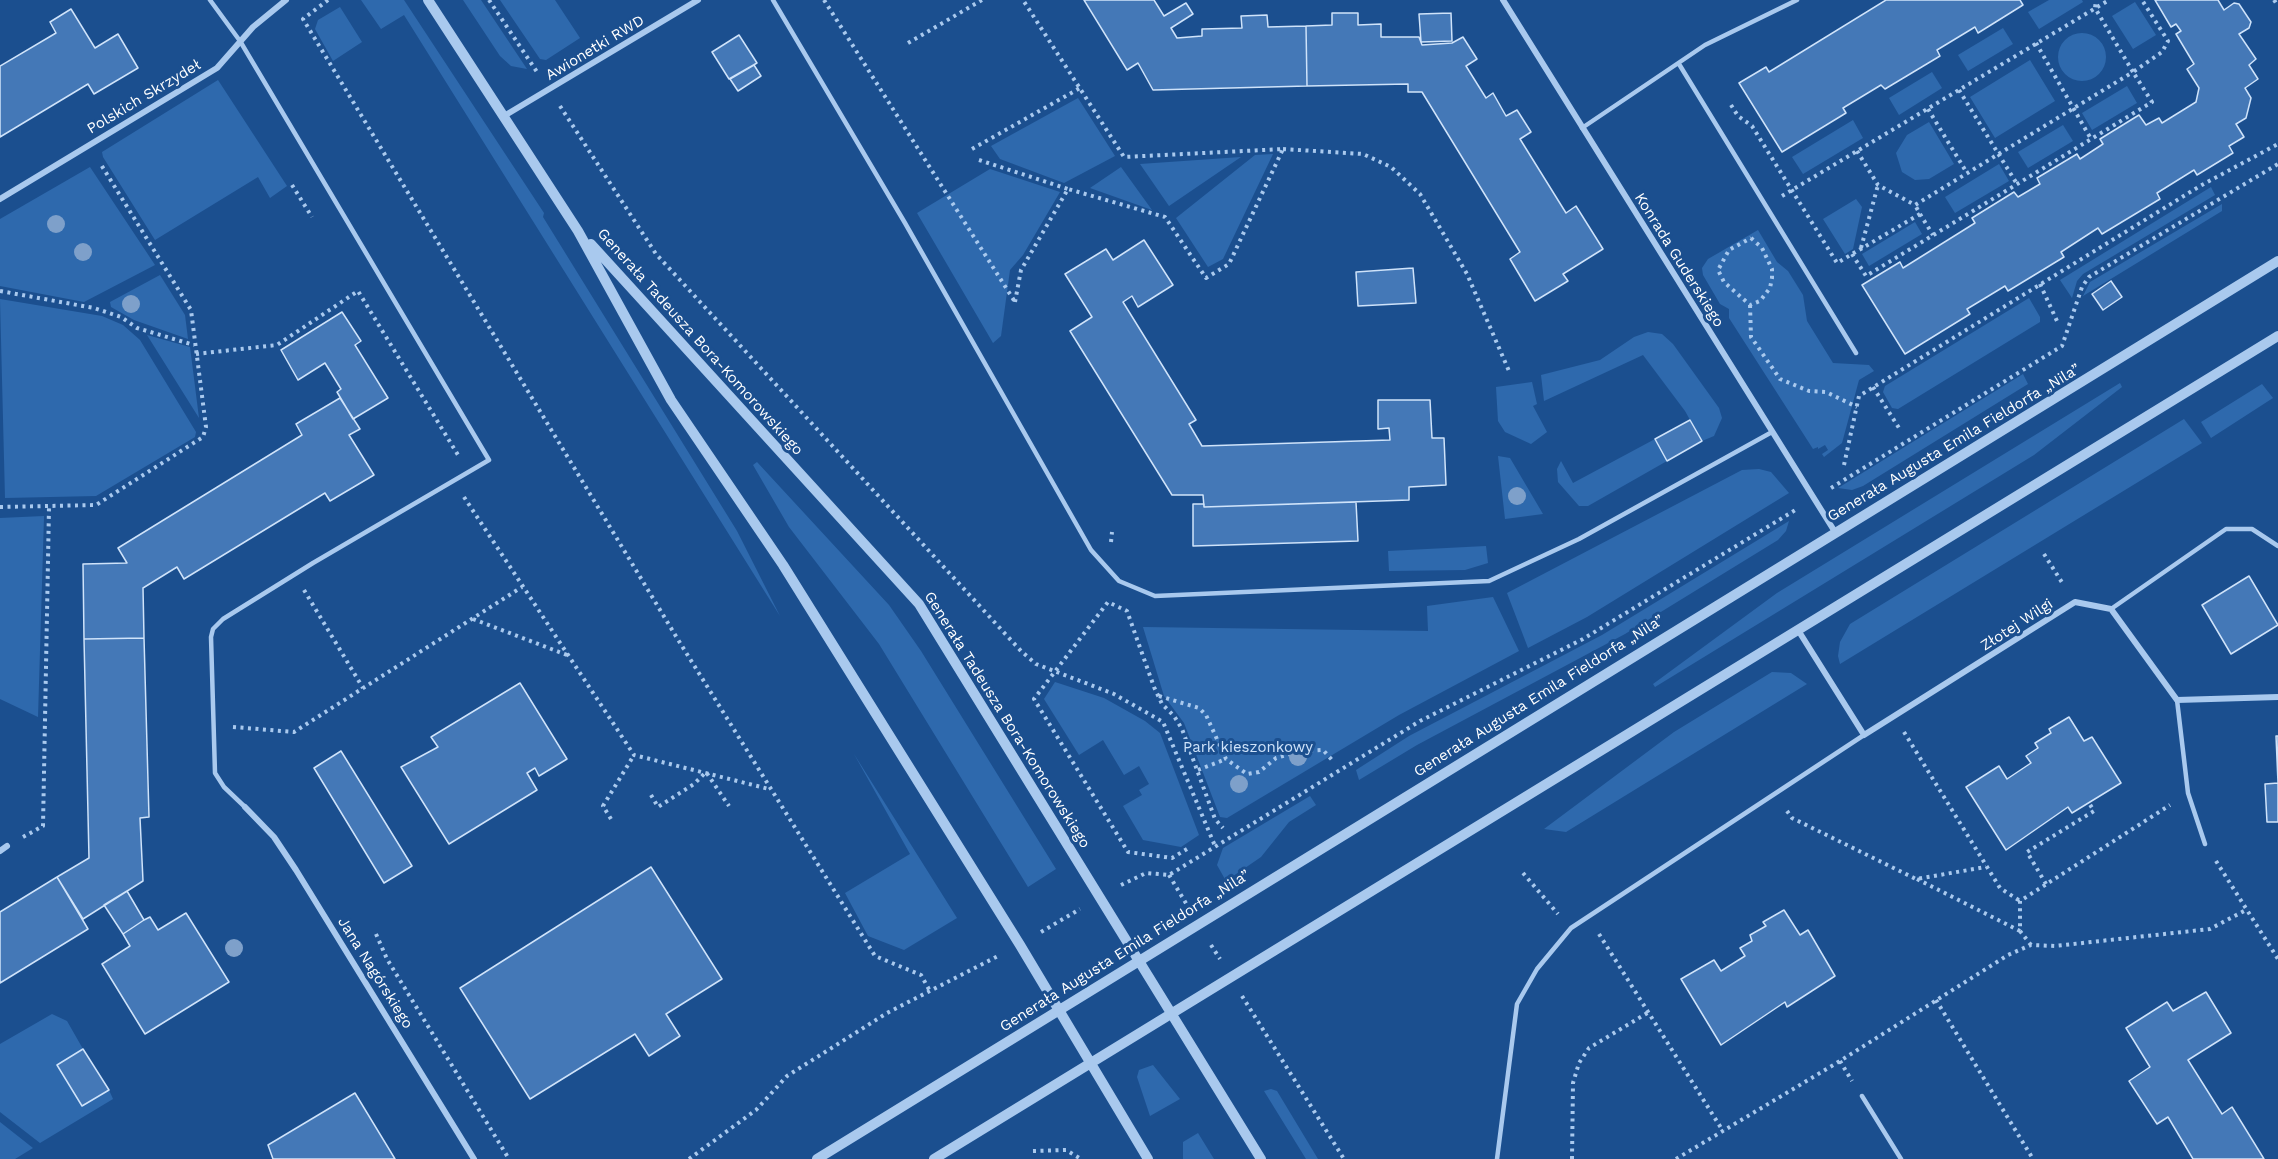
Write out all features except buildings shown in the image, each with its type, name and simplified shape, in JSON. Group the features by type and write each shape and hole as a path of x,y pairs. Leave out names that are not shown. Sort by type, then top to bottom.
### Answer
{"street":[{"name":"Polskich Skrzydeł","path":"0,199 217,68 264,16 286,0"},
{"name":"Generała Tadeusza Bora-Komorowskiego","path":"428,0 578,231 671,400 783,565 1020,945 1148,1159"},
{"name":"Awionetki RWD","path":"504,116 698,0"},
{"name":"Konrada Guderskiego","path":"1503,0 1834,532"},
{"name":"Generała Tadeusza Bora-Komorowskiego","path":"578,231 919,604 1261,1159"},
{"name":"Generała Augusta Emila Fieldorfa „Nila”","path":"817,1159 2278,261"},
{"path":"934,1159 2278,336"},
{"name":"Złotej Wilgi","path":"1864,735 2075,602 2111,609"},
{"path":"2111,609 2177,700 2278,697"},
{"path":"1798,630 1864,735"},
{"name":"Jana Nagórskiego","path":"245,807 274,837 296,870 474,1159"},
{"path":"0,851 7,846"}],"lane":[{"path":"210,0 240,41 489,460 294,574 223,619 213,629 211,637 216,773 224,787 245,807"},
{"path":"772,0 904,223 1091,550 1119,581 1155,596 1489,581 1579,539 1772,432"},
{"path":"1582,128 1705,45 1797,0"},
{"path":"1679,64 1856,353"},
{"path":"2111,609 2226,529 2252,529 2278,546"},
{"path":"2177,700 2188,793 2205,844"},
{"path":"1497,1159 1517,1004 1537,969 1571,928 1587,915 1775,791 1864,735"},
{"path":"1862,1096 1901,1159"}],"path":[{"path":"328,0 303,19 770,789 875,956 921,975 931,993"},
{"path":"489,0 656,254 1021,651 1036,664 1114,694 1163,722 1215,846"},
{"path":"824,0 1015,302 1021,270 1068,189"},
{"path":"908,43 982,0"},
{"path":"1023,0 1124,157 1283,149 1363,154 1391,166 1420,194 1467,274 1509,370"},
{"path":"1852,254 1866,276 2152,102 2095,8 2096,0"},
{"path":"1782,197 2109,0"},
{"path":"1915,205 2162,52 2168,41 2142,0"},
{"path":"2274,0 2278,6"},
{"path":"2036,43 2091,139"},
{"path":"972,149 1080,88"},
{"path":"1959,90 2017,184"},
{"path":"1928,109 1967,173"},
{"path":"1738,116 1752,126 1837,263 1920,214"},
{"path":"0,507 96,505 203,437 206,427 191,310 88,144"},
{"path":"1844,465 1859,396 2200,186 2278,144"},
{"path":"979,160 1165,217 1206,278 1228,264 1283,149"},
{"path":"1857,151 1878,185 1915,205 1933,235"},
{"path":"689,1159 756,1110 787,1076 887,1013 931,993 1020,945 1137,876 1169,875 1420,721 1583,639 2062,346 2082,286 2089,277 2278,164"},
{"path":"292,185 312,217"},
{"path":"1860,249 1878,185"},
{"path":"1750,305 1760,301 1770,288 1772,278 1772,269 1762,248 1751,238 1729,250 1718,270 1724,282 1750,305 1751,337 1780,379 1809,391 1826,392 1857,407"},
{"path":"2040,285 2057,321"},
{"path":"0,291 94,308 121,317 137,328 194,345"},
{"path":"196,354 277,345 358,291 460,457 453,462"},
{"path":"1873,387 1899,428"},
{"path":"463,495 634,755 770,789"},
{"path":"7,846 43,826 49,507"},
{"path":"2044,554 2060,579"},
{"path":"294,574 363,688"},
{"path":"214,726 294,732 522,587"},
{"path":"1187,849 1172,858 1128,852 1034,699 1108,602 1127,611 1159,696 1182,729 1215,819 1223,828"},
{"path":"473,619 567,655"},
{"path":"1159,696 1199,708 1206,715 1226,759 1247,774 1259,772 1276,758 1301,751 1323,750 1333,761"},
{"path":"1895,716 2000,888 2020,901"},
{"path":"611,819 603,806 634,755"},
{"path":"1198,770 1226,759"},
{"path":"651,795 658,807 694,784 706,772"},
{"path":"706,772 729,806"},
{"path":"1775,791 1792,818 2020,931 2031,945"},
{"path":"2020,901 2188,793"},
{"path":"2046,884 2027,852 2094,811 2088,803"},
{"path":"2205,844 2278,960"},
{"path":"1916,879 1986,867"},
{"path":"1523,873 1571,928"},
{"path":"1169,875 1344,1159"},
{"path":"2020,901 2020,931"},
{"path":"1676,1159 2008,955 2031,945 2055,945 2210,929 2246,910"},
{"path":"1587,915 1723,1131"},
{"path":"376,934 393,967 509,1159"},
{"path":"1936,1000 2033,1159"},
{"path":"1572,1159 1573,1083 1579,1063 1589,1048 1649,1012"},
{"path":"1034,1152 1066,1150 1081,1159"}],"green space":[{"path":"361,0 404,0 544,213 543,217 737,531 780,616 404,15 381,29"},
{"path":"463,0 481,0 527,69 511,66 500,56"},
{"path":"500,0 555,0 580,38 546,60 540,59"},
{"path":"2049,0 2082,0 2083,2 2039,29 2028,12"},
{"path":"2135,2 2156,35 2133,49 2112,16"},
{"path":"340,7 362,42 333,61 315,29 318,20"},
{"path":"2003,28 2013,44 1968,71 1958,55"},
{"path":"2077,33 2087,33 2099,40 2106,52 2106,62 2099,74 2087,81 2077,81 2062,70 2058,62 2058,52 2069,37"},
{"path":"2030,60 2055,101 1995,138 1970,97"},
{"path":"1932,72 1942,88 1899,115 1889,98"},
{"path":"218,80 287,186 270,198 258,177 155,240 102,152"},
{"path":"2127,86 2137,103 2092,130 2082,113"},
{"path":"1078,98 1115,156 1064,183 1000,159 991,146"},
{"path":"1853,120 1863,138 1803,174 1792,157"},
{"path":"1929,122 1954,164 1929,179 1915,180 1902,172 1896,153 1907,135"},
{"path":"2063,125 2073,141 2028,168 2018,152"},
{"path":"1273,154 1223,259 1208,267 1176,218 1255,155"},
{"path":"1241,157 1169,206 1140,164"},
{"path":"1999,164 2009,181 1955,213 1945,197"},
{"path":"90,167 155,265 84,302 0,286 0,219"},
{"path":"1121,167 1152,210 1090,188"},
{"path":"990,169 1060,192 1023,255 1010,270 1001,336 993,343 917,213"},
{"path":"2211,187 2215,195 2083,274 2077,281 2072,298 2060,280"},
{"path":"1856,199 1862,207 1853,249 1845,254 1823,219"},
{"path":"2222,204 2222,211 2083,296 2090,282"},
{"path":"1915,222 1922,234 1869,266 1862,254"},
{"path":"1758,230 1777,262 1788,271 1803,295 1807,321 1833,363 1869,365 1874,371 1859,380 1842,443 1824,457 1822,454 1828,450 1825,445 1813,449 1729,318 1729,309 1720,304 1703,275 1702,268 1708,259"},
{"path":"160,275 185,315 188,339 134,320 111,307 110,302"},
{"path":"2029,298 2040,317 2040,322 1898,409 1892,408 1883,392 1885,386"},
{"path":"0,299 102,316 123,325 140,340 196,432 195,437 96,496 5,498"},
{"path":"1648,332 1662,334 1673,344 1719,408 1722,418 1714,436 1702,441 1685,411 1643,355 1544,401 1541,375 1600,360 1634,337"},
{"path":"147,335 190,347 199,418"},
{"path":"2023,374 2028,384 1863,486 1852,490 1838,488"},
{"path":"1532,382 1537,404 1533,406 1547,432 1531,444 1505,432 1498,421 1496,387"},
{"path":"2120,383 2122,387 2034,455 1655,687 1653,684 1777,593"},
{"path":"2262,384 2273,398 2211,438 2201,422"},
{"path":"2184,419 2202,443 1840,664 1838,656 1840,642 1850,624"},
{"path":"1655,439 1667,461 1588,506 1579,506 1558,482 1557,469 1561,461 1573,483"},
{"path":"1498,456 1510,458 1543,514 1505,519"},
{"path":"757,462 889,605 921,651 1056,869 1028,887 879,644 789,527 753,465"},
{"path":"1759,469 1771,472 1789,493 1587,617 1528,648 1507,593 1742,470"},
{"path":"44,516 38,717 0,699 0,518"},
{"path":"1789,521 1786,531 1778,540 1625,634 1417,745 1359,780 1356,770 1409,736 1602,635"},
{"path":"1486,546 1488,563 1465,570 1389,571 1388,551"},
{"name":"Park kieszonkowy","path":"1493,597 1519,651 1399,715 1227,818 1220,817 1184,723 1164,696 1143,627 1428,631 1427,606"},
{"path":"1772,672 1791,673 1807,684 1566,832 1544,829 1674,732"},
{"path":"1055,682 1104,698 1145,721 1160,733 1199,835 1181,847 1143,840 1123,806 1142,795 1139,790 1149,784 1139,766 1124,775 1103,740 1079,755 1044,699"},
{"path":"854,754 957,918 904,950 868,936 845,893 910,854"},
{"path":"1310,796 1316,805 1289,822 1261,857 1226,881 1217,865 1223,848"},
{"path":"52,1014 67,1021 83,1049 57,1065 82,1106 109,1090 113,1099 40,1143 0,1112 0,1044"},
{"path":"1153,1065 1180,1099 1150,1116 1137,1077 1139,1070"},
{"path":"1271,1089 1277,1091 1318,1159 1306,1159 1264,1091"},
{"path":"0,1122 33,1148 15,1159 0,1159"},
{"path":"1198,1133 1214,1159 1183,1159 1183,1142"}]}
